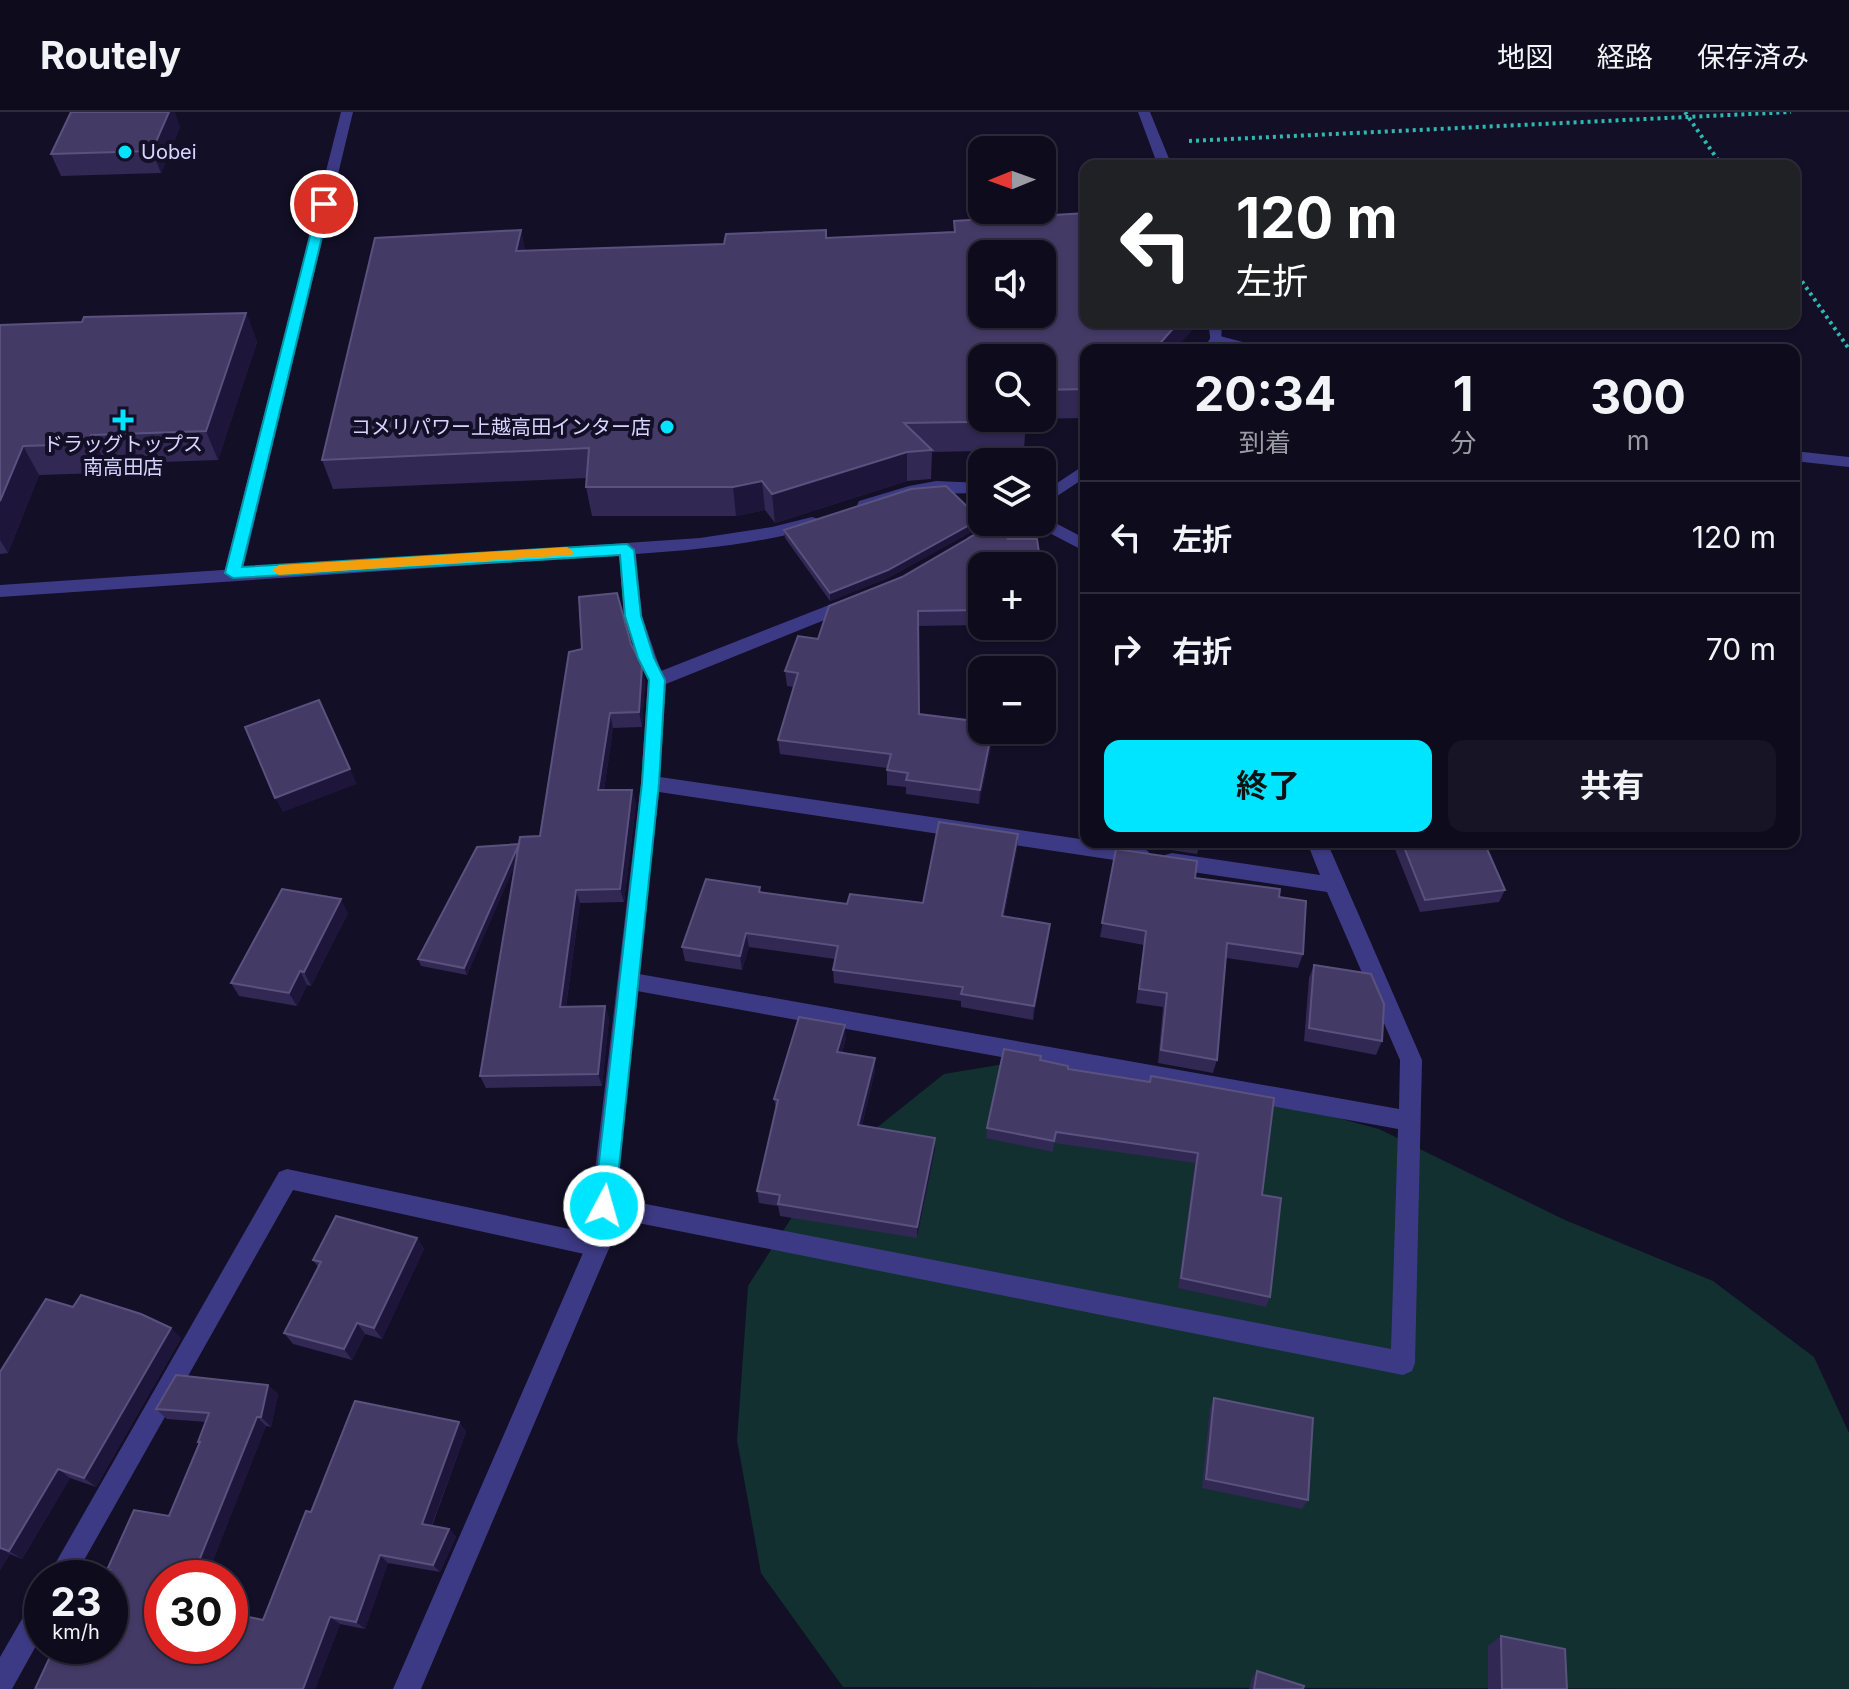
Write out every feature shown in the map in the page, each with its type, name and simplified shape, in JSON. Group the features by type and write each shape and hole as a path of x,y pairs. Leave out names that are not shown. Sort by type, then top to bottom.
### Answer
{"street":[{"path":"233,573 347,112"},
{"path":"1144,112 1163,160"},
{"path":"1800,457 1849,462"},
{"path":"1056,491 1080,473"},
{"path":"850,510 908,489 968,486"},
{"path":"0,591 700,544 757,536 824,519"},
{"path":"1056,530 1080,543"},
{"path":"958,550 984,536"},
{"path":"407,1689 598,1246 630,981 657,680 646,658 633,616 627,550"},
{"path":"657,680 867,597"},
{"path":"650,783 1080,847"},
{"path":"1086,848 1334,885"},
{"path":"604,1206 1403,1363 1411,1060 1319,848"},
{"path":"630,981 1409,1121"},
{"path":"70,1560 287,1179 598,1246"},
{"path":"0,1683 24,1641"}],"path":[{"path":"1156,142 1686,114 1791,112"},
{"path":"1686,114 1718,160"},
{"path":"1800,279 1849,349"}],"green space":[{"path":"1046,1057 1166,1072 1379,1129 1565,1220 1713,1281 1814,1357 1849,1433 1849,1689 843,1687 761,1573 737,1440 748,1286 820,1173 944,1074"}],"building":[{"path":"71,112 169,112 152,151 51,154"},
{"path":"1080,213 1080,328 1174,328 1159,344 1080,344 1080,389 1056,390 1056,344 968,344 968,422 904,423 932,450 907,452 772,494 762,481 733,487 586,487 589,448 322,460 375,238 521,230 516,251 724,244 726,234 826,230 826,238 955,232 954,221 968,220 968,224 1056,224 1056,215"},
{"path":"246,313 206,431 91,435 87,444 23,446 0,501 0,325 82,322 84,317"},
{"path":"946,486 968,507 968,526 888,570 830,593 784,530 911,489"},
{"path":"972,536 1037,539 1039,552 968,552 968,610 918,611 919,714 968,720 968,744 989,744 980,790 906,780 908,773 887,770 891,754 778,740 798,673 785,671 798,636 818,639 829,606 902,577"},
{"path":"617,593 631,644 642,666 639,712 610,713 598,790 632,790 620,889 576,890 560,1007 605,1006 598,1074 480,1076 520,837 540,836 569,652 582,649 579,597"},
{"path":"319,700 350,769 275,798 245,727"},
{"path":"939,822 1018,834 1002,916 1050,924 1034,1006 961,994 963,987 833,970 838,946 746,933 740,956 682,947 706,879 760,887 759,892 847,904 850,894 923,903"},
{"path":"519,844 464,968 418,959 477,847"},
{"path":"1404,848 1487,848 1505,890 1425,900"},
{"path":"1116,849 1197,861 1195,878 1280,889 1279,897 1306,901 1303,954 1227,943 1217,1060 1161,1050 1167,993 1139,989 1146,931 1102,923"},
{"path":"282,889 341,899 304,972 300,971 289,993 231,983"},
{"path":"1314,965 1371,974 1384,1004 1382,1041 1309,1028"},
{"path":"799,1017 845,1025 837,1052 875,1058 858,1125 935,1138 917,1227 778,1204 780,1195 757,1191 778,1100 774,1099"},
{"path":"1004,1049 1041,1056 1040,1060 1068,1066 1068,1069 1150,1082 1151,1076 1274,1098 1262,1195 1281,1198 1270,1297 1181,1278 1198,1153 1056,1132 1054,1141 987,1128"},
{"path":"336,1216 417,1238 374,1328 357,1323 344,1349 284,1333 321,1262 313,1260"},
{"path":"81,1295 141,1314 171,1328 84,1478 58,1469 9,1551 0,1548 0,1372 46,1299 73,1307"},
{"path":"176,1375 268,1385 261,1417 257,1417 199,1560 144,1560 144,1664 248,1664 248,1617 263,1620 306,1511 311,1512 355,1401 459,1422 422,1524 449,1529 433,1565 380,1555 356,1622 330,1617 303,1689 35,1689 47,1664 128,1664 128,1560 112,1560 134,1510 169,1516 209,1413 156,1409"},
{"path":"1214,1398 1313,1418 1308,1500 1206,1479"},
{"path":"1501,1636 1565,1649 1567,1689 1502,1689"},
{"path":"1257,1671 1304,1686 1303,1689 1254,1689"}],"slow traffic":[{"path":"279,570 567,552"}],"place":[{"name":"Uobei","path":"125,152"},
{"name":"ドラッグトップス 南高田店","path":"123,420"},
{"name":"コメリパワー上越高田インター店","path":"667,427"}],"route":[{"path":"324,204 233,573 627,550 633,616 646,658 657,680 650,783 604,1206"}]}
